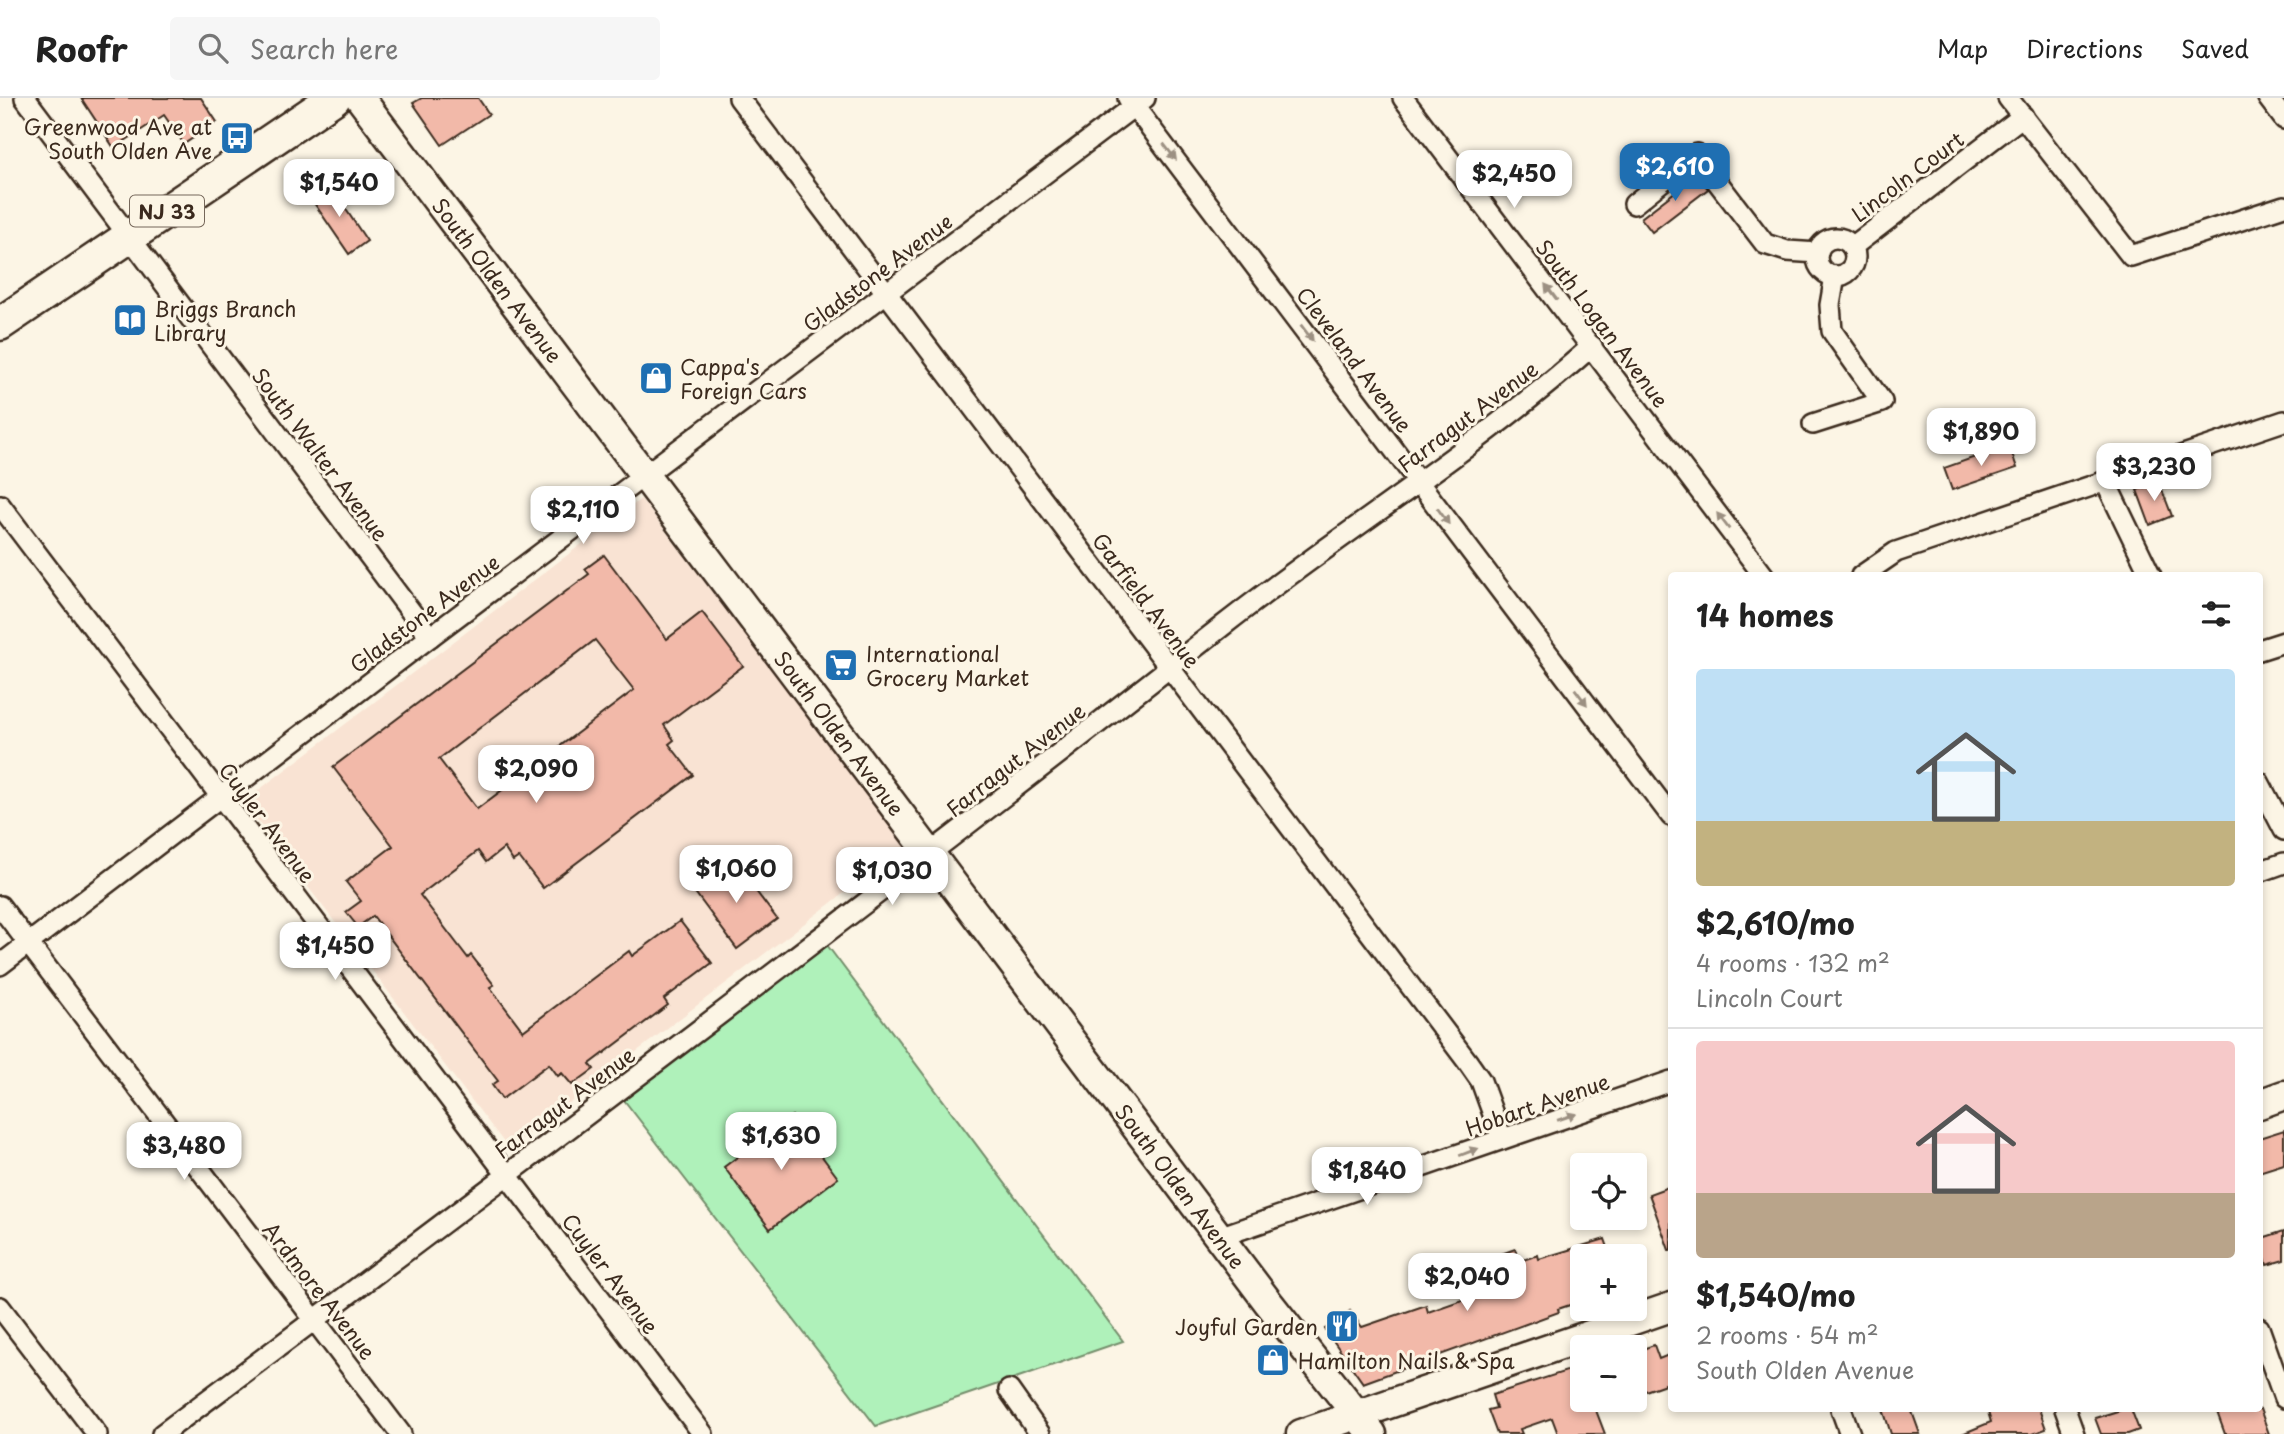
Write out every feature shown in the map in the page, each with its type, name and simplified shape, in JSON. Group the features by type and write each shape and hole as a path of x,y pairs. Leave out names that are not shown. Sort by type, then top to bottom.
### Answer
{"main road":[{"name":"NJ 33","path":"0,324 334,98"},
{"name":"South Olden Avenue","path":"359,98 646,474 1219,1237 1365,1424"},
{"path":"2263,1103 2284,1095"},
{"path":"1301,1434 1365,1424 1668,1308"}],"street":[{"name":"South Walter Avenue","path":"25,98 430,637"},
{"name":"Garfield Avenue","path":"738,98 1467,1061 1481,1081 1503,1139"},
{"name":"South Logan Avenue","path":"1404,98 1761,572"},
{"path":"2008,98 2131,256 2284,206"},
{"path":"2268,98 2284,119"},
{"name":"Gladstone Avenue","path":"0,965 1136,101"},
{"name":"Cleveland Avenue","path":"1136,101 1668,812"},
{"name":"Lincoln Court","path":"1852,247 2022,116"},
{"path":"1634,204 1696,154 1765,244 1787,251 1818,253 1824,271 1835,276 1830,305 1832,331 1882,402 1813,424"},
{"name":"Lincoln Court","path":"1818,253 1825,242 1833,239 1846,241 1852,247 1856,257 1852,268 1835,276"},
{"name":"Farragut Avenue","path":"162,1434 931,854 1295,571 1419,482 1592,346"},
{"path":"1867,572 1896,552 2284,421"},
{"path":"2106,483 2149,572"},
{"name":"Cuyler Avenue","path":"0,505 704,1434"},
{"path":"2263,649 2284,642"},
{"path":"2263,790 2284,830"},
{"path":"2263,871 2284,863"},
{"name":"Ardmore Avenue","path":"0,906 401,1434"},
{"name":"Hobart Avenue","path":"1219,1237 1668,1083"},
{"path":"0,1307 97,1434"},
{"path":"2263,1339 2284,1398"},
{"path":"1009,1390 1040,1434"},
{"path":"1842,1412 1850,1434"},
{"path":"2066,1412 2074,1434"}],"shaded area":[{"path":"641,499 907,845 509,1149 243,802"}],"green space":[{"path":"827,945 1123,1341 876,1426 624,1100"}],"building":[{"path":"81,98 201,98 217,122 184,144 164,115 114,148"},
{"path":"422,98 478,98 489,114 442,145 413,103"},
{"path":"1697,175 1708,189 1652,232 1641,218"},
{"path":"329,184 367,241 349,254 310,197"},
{"path":"2009,445 2017,468 1952,490 1944,468"},
{"path":"2159,482 2172,516 2150,525 2137,490"},
{"path":"604,555 667,639 702,612 743,666 664,725 674,740 669,744 693,775 543,888 519,857 513,861 504,848 486,862 478,851 420,895 468,958 471,955 494,985 490,987 523,1031 629,951 632,956 680,921 712,963 664,999 668,1005 590,1064 594,1069 572,1085 562,1073 558,1076 549,1064 502,1099 492,1085 498,1081 373,916 358,927 346,912 361,901 346,882 393,846 333,767 589,574 585,569","holes":["595,640 634,690 477,809 439,759"]},
{"path":"734,862 777,919 737,949 694,891"},
{"path":"792,1116 838,1178 770,1229 724,1167"},
{"path":"2284,1130 2284,1164 2263,1171 2263,1137"},
{"path":"1668,1187 1668,1247 1649,1194"},
{"path":"2284,1231 2284,1260 2267,1265 2263,1238"},
{"path":"1605,1239 1607,1244 1588,1244"},
{"path":"1515,1249 1520,1261 1538,1255 1539,1259 1570,1250 1570,1305 1558,1309 1559,1312 1363,1383 1325,1329 1350,1311 1362,1327 1426,1305 1428,1312 1468,1298 1463,1284 1506,1269 1501,1254"},
{"path":"1654,1345 1659,1359 1668,1355 1668,1383 1647,1390 1647,1347"},
{"path":"1570,1370 1570,1412 1597,1412 1605,1434 1558,1434 1552,1418 1520,1429 1522,1434 1497,1434 1488,1410 1496,1408 1492,1395"},
{"path":"1884,1412 1912,1412 1920,1434 1891,1434"},
{"path":"1988,1412 2040,1412 2046,1429 2032,1434 1962,1434 1991,1422"},
{"path":"2114,1412 2132,1412 2139,1430 2128,1434 2101,1434 2095,1418"},
{"path":"2217,1412 2261,1412 2269,1434 2225,1434"}],"place":[{"name":"Greenwood Ave at South Olden Ave","path":"237,138"},
{"name":"Briggs Branch Library","path":"130,320"},
{"name":"Cappa's Foreign Cars","path":"656,378"},
{"name":"International Grocery Market","path":"841,665"},
{"name":"Joyful Garden","path":"1342,1326"},
{"name":"Hamilton Nails & Spa","path":"1273,1360"}]}
